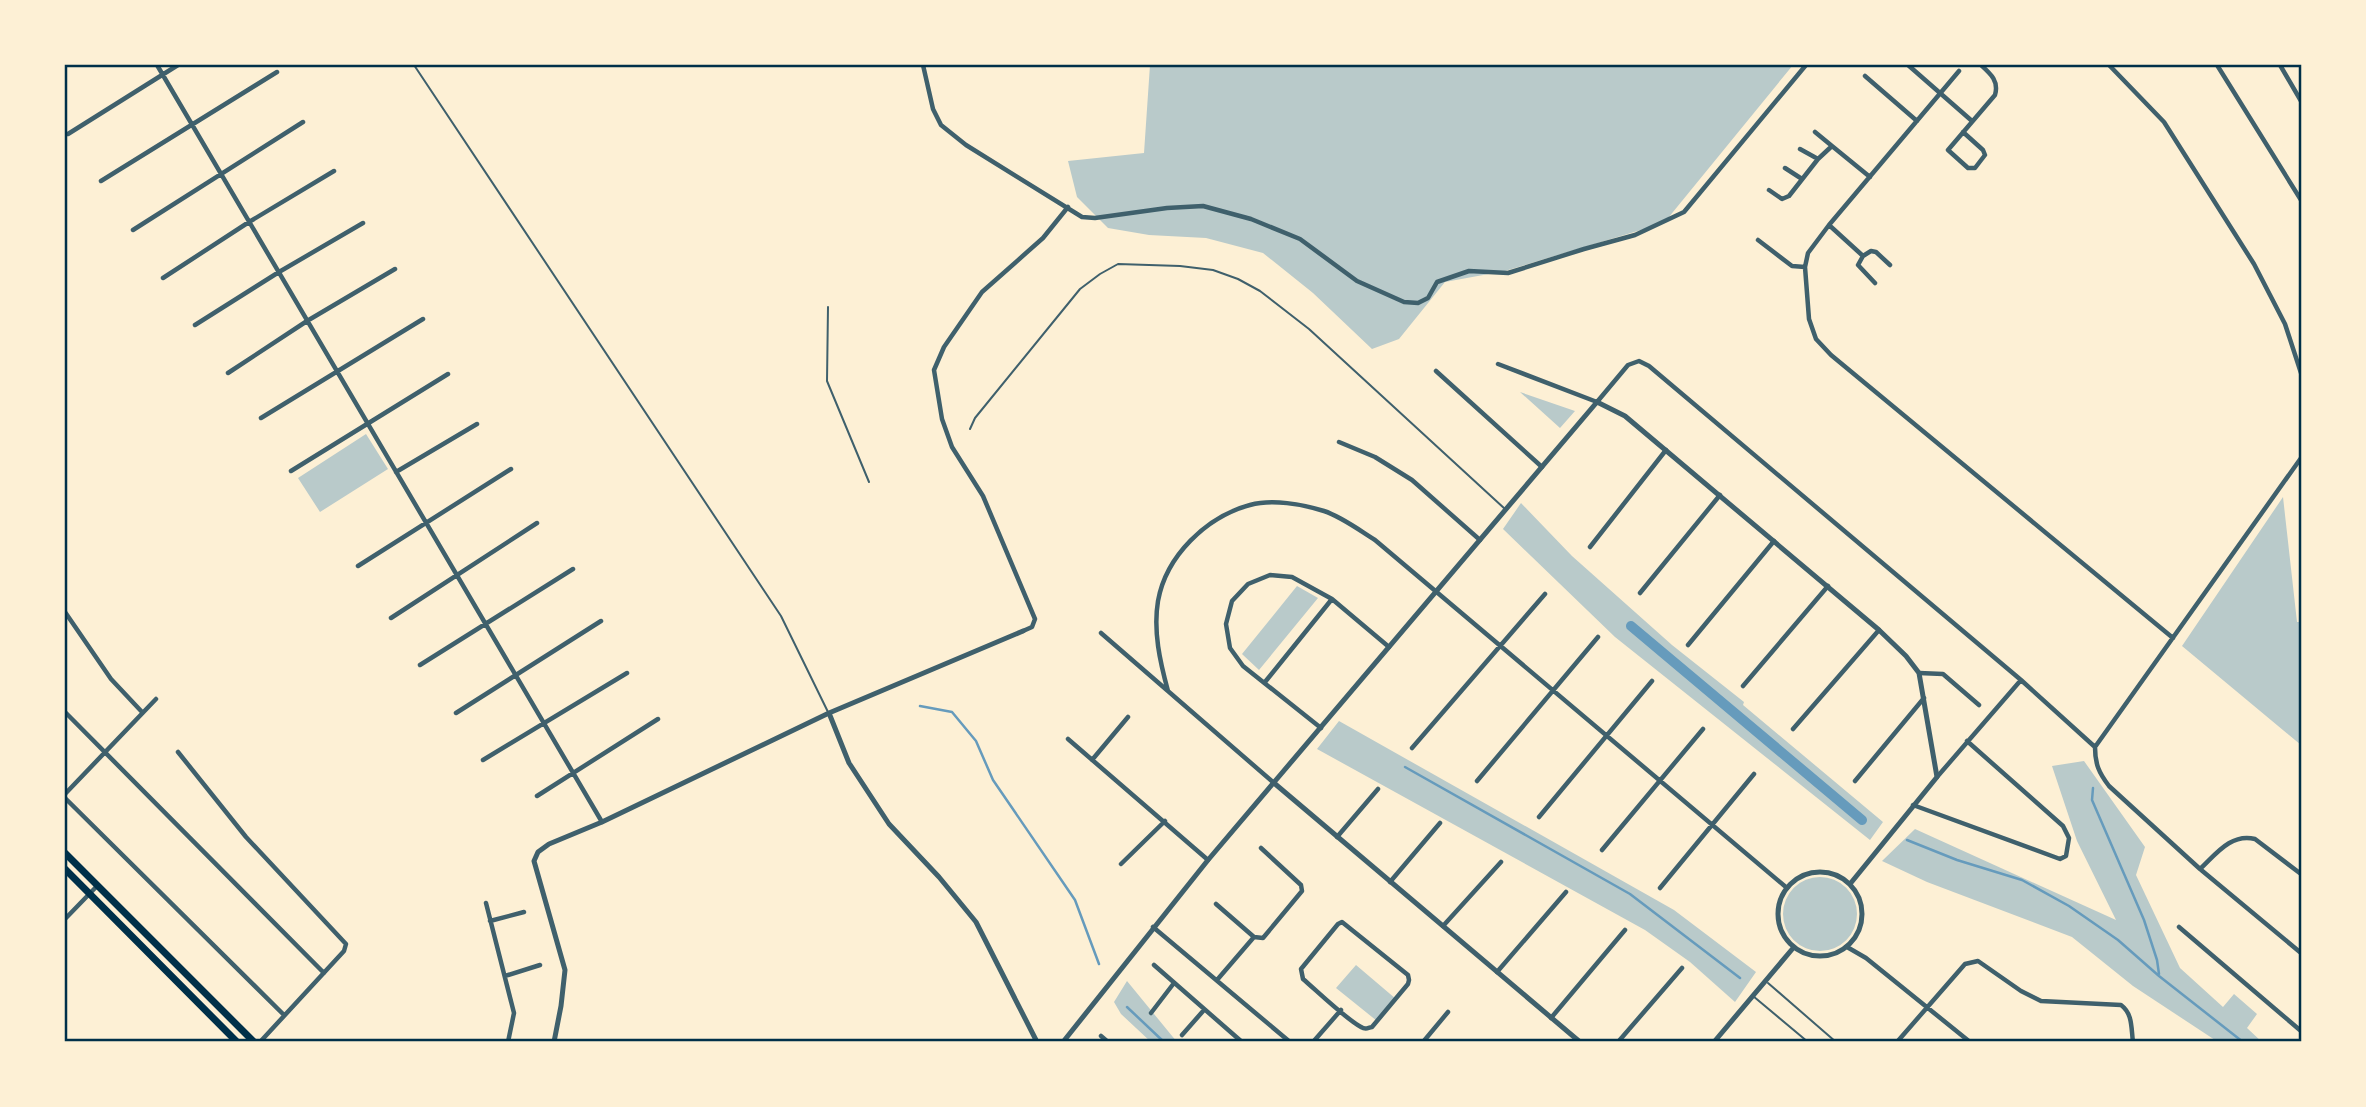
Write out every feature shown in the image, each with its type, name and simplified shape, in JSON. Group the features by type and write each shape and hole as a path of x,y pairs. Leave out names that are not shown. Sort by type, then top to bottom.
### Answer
{"main road":[{"path":"65,853 254,1042"},
{"path":"65,869 237,1042"}],"street":[{"path":"157,65 602,822"},
{"path":"68,134 178,65"},
{"path":"923,65 933,109 941,125 967,145 1082,217 1095,218 1203,206 1251,219 1300,239 1357,281 1404,302 1418,303 1428,298 1437,282 1469,271 1508,273 1635,235 1684,212 1806,65"},
{"path":"1908,65 1972,121"},
{"path":"1963,132 1985,155 1975,168 1968,168 1948,150 1972,121 1995,95 1997,88 1994,78 1981,65"},
{"path":"2109,65 2164,122 2254,264 2285,324 2301,373"},
{"path":"2116,71 2122,65"},
{"path":"2217,65 2301,200"},
{"path":"2280,65 2301,101"},
{"path":"1959,71 1808,253 1805,267 1809,319 1816,339 1831,355 2173,638"},
{"path":"101,181 278,72"},
{"path":"1865,76 1917,121"},
{"path":"132,230 303,122"},
{"path":"1815,132 1870,177"},
{"path":"1769,190 1782,199 1789,196 1818,159 1832,146"},
{"path":"1800,149 1818,159"},
{"path":"1786,168 1802,179"},
{"path":"163,278 334,171"},
{"path":"554,1042 565,970 534,861 538,852 549,844 602,822 829,713 1032,627 1035,619 983,496 952,447 942,419 934,370 944,347 982,292 1043,238 1068,207"},
{"path":"195,325 363,223"},
{"path":"1829,225 1863,256"},
{"path":"1758,240 1792,266 1805,267"},
{"path":"1875,284 1858,265 1863,256 1871,251 1890,265"},
{"path":"229,373 307,321 395,269"},
{"path":"261,418 423,319"},
{"path":"1063,1042 1208,860 1628,365 1639,361 1649,366 2021,680 2095,747"},
{"path":"1498,364 1597,402 1625,416 1879,630 1919,673 1937,777"},
{"path":"1436,371 1542,467"},
{"path":"291,471 448,374"},
{"path":"396,472 477,424"},
{"path":"1339,442 1375,457 1412,480 1480,540"},
{"path":"1590,547 1666,450"},
{"path":"2301,458 2095,747 2095,762 2109,786 2200,869 2301,953"},
{"path":"358,566 511,469"},
{"path":"1640,593 1720,495"},
{"path":"1168,691 1157,637 1158,603 1162,584 1175,558 1195,535 1228,514 1250,505 1289,503 1325,512 1349,523 1375,540 1787,888"},
{"path":"391,618 537,523"},
{"path":"1688,645 1774,541"},
{"path":"419,665 573,569"},
{"path":"1321,728 1243,666 1230,648 1226,624 1232,601 1248,583 1270,575 1292,577 1332,599 1389,647"},
{"path":"1743,686 1828,586"},
{"path":"1412,748 1545,594"},
{"path":"1265,682 1332,599"},
{"path":"65,612 111,679 142,712"},
{"path":"456,713 601,621"},
{"path":"1793,729 1879,630"},
{"path":"1101,634 1580,1042"},
{"path":"1476,781 1598,637"},
{"path":"483,760 627,673"},
{"path":"1919,673 1943,674 1979,705"},
{"path":"1850,884 1913,805 2021,680"},
{"path":"1539,817 1652,681"},
{"path":"1855,781 1924,698"},
{"path":"156,699 103,752 65,796 284,1016"},
{"path":"65,712 324,973"},
{"path":"829,713 849,763 889,824 939,877 976,922 1037,1042"},
{"path":"1092,760 1128,717"},
{"path":"537,796 658,719"},
{"path":"1602,850 1703,729"},
{"path":"1068,739 1208,860"},
{"path":"1913,805 2060,859 2066,856 2069,838 2063,825 1967,741"},
{"path":"178,752 246,837 346,944 344,951 260,1042"},
{"path":"1660,888 1755,774"},
{"path":"1337,837 1378,789"},
{"path":"1121,864 1165,821"},
{"path":"1390,882 1440,823"},
{"path":"2200,869 2229,843 2246,837 2255,839 2301,874"},
{"path":"1216,904 1254,937 1266,935 1303,888 1261,848"},
{"path":"1443,927 1501,862"},
{"path":"1818,872 1830,873 1850,884 1862,905 1863,916 1855,938 1847,947 1826,956 1815,956 1794,947 1786,939 1778,919 1778,908 1787,888 1795,880 1818,872"},
{"path":"65,919 97,885"},
{"path":"1497,972 1566,892"},
{"path":"486,903 514,1013 508,1042"},
{"path":"491,921 524,912"},
{"path":"1342,922 1408,975 1409,980 1372,1027 1362,1028 1341,1010 1303,979 1301,969 1338,923 1342,922"},
{"path":"1153,927 1289,1042"},
{"path":"2179,927 2301,1031"},
{"path":"1551,1018 1625,930"},
{"path":"1217,980 1254,937"},
{"path":"1714,1042 1794,947"},
{"path":"1847,947 1866,958 1970,1042"},
{"path":"1897,1042 1965,964 1978,961 2021,991 2041,1001 2121,1005 2127,1009 2130,1017 2133,1042"},
{"path":"505,976 540,965"},
{"path":"1154,965 1238,1041"},
{"path":"1618,1042 1682,968"},
{"path":"1151,1013 1174,983"},
{"path":"1182,1035 1204,1010"},
{"path":"1313,1042 1341,1010"},
{"path":"1423,1042 1448,1012"},
{"path":"1101,1036 1108,1042"}],"lane":[{"path":"414,65 781,616 829,713"},
{"path":"970,429 975,418 1080,289 1100,274 1118,264 1213,270 1238,278 1260,291 1309,329 1506,510"},
{"path":"828,307 827,381 869,482"},
{"path":"1765,981 1836,1042"},
{"path":"1752,996 1808,1042"}],"shaded area":[{"path":"1150,65 1793,65 1664,223 1505,271 1445,282 1399,339 1372,349 1313,293 1263,253 1206,238 1149,235 1108,228 1077,197 1068,161 1144,153"},
{"path":"1520,392 1575,411 1560,428"},
{"path":"366,434 388,469 320,512 298,478"},
{"path":"2283,497 2297,622 2301,622 2301,745 2182,646"},
{"path":"1521,503 1572,556 1672,645 1744,702 1743,705 1883,822 1870,840 1615,637 1503,529"},
{"path":"1297,586 1318,598 1259,670 1242,654"},
{"path":"1339,721 1674,910 1756,972 1735,1002 1690,962 1645,930 1317,749"},
{"path":"2084,761 2145,847 2136,875 2180,968 2223,1007 2234,994 2257,1014 2247,1028 2262,1042 2218,1042 2133,986 2072,937 1927,882 1882,861 1915,829 2116,920 2077,841 2052,766"},
{"path":"1820,877 1841,883 1851,893 1857,914 1851,935 1841,945 1820,951 1799,945 1789,935 1783,914 1789,893 1799,883"},
{"path":"1356,965 1396,999 1377,1021 1336,988"},
{"path":"1127,981 1177,1042 1151,1042 1121,1014 1114,1002"}],"waterway":[{"path":"1631,626 1862,820"},
{"path":"920,706 952,712 976,741 993,780 1075,900 1099,964"},
{"path":"1405,767 1630,894 1740,978"},
{"path":"2093,788 2092,800 2144,920 2159,974"},
{"path":"1907,840 1957,860 2022,880 2069,906 2118,940 2243,1042"},
{"path":"1127,1007 1164,1042"}]}
